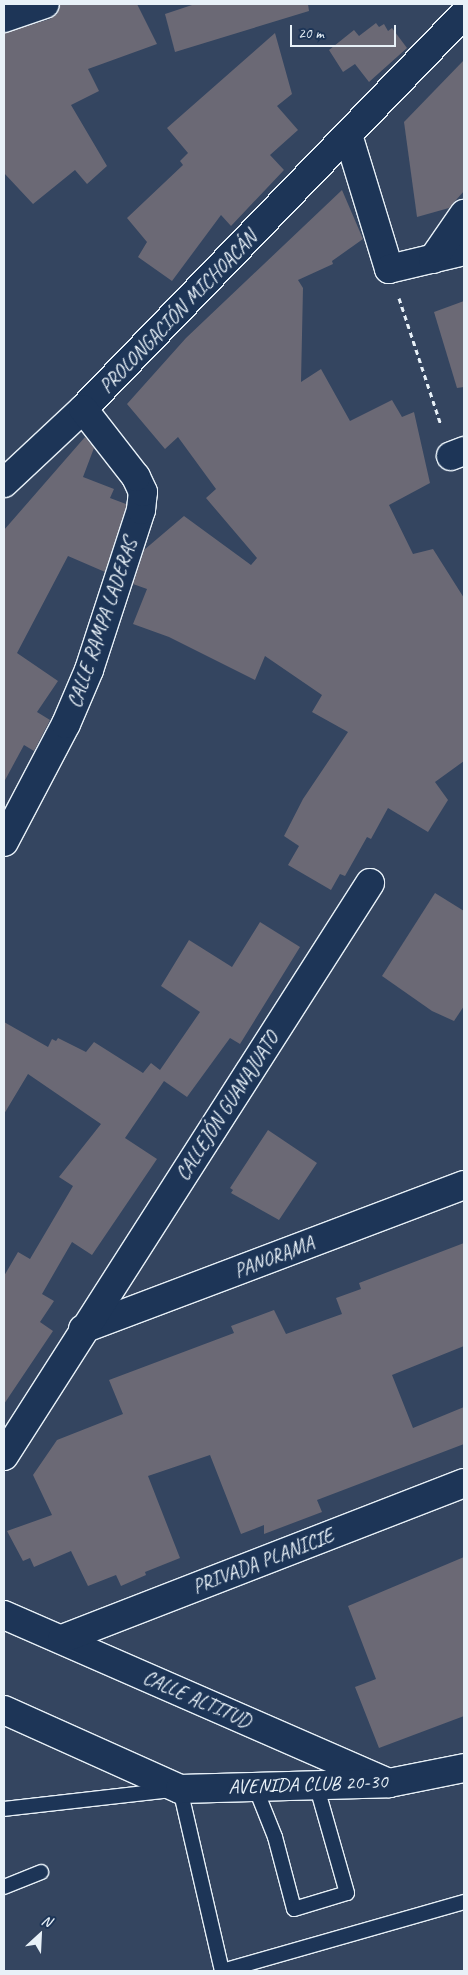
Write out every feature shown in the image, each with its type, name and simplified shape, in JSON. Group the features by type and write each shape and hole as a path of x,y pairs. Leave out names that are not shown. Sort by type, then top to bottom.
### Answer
{"street":[{"path":"4,18 46,4"},
{"name":"PROLONGACIÓN MICHOACÁN","path":"4,483 83,409 349,138 464,14"},
{"path":"349,138 389,269 464,251"},
{"path":"433,259 464,214"},
{"name":"CALLE RAMPA LADERAS","path":"4,842 66,724 89,670 142,510 142,492 136,477 83,409"},
{"name":"CALLEJÓN GUANAJUATO","path":"4,1456 83,1329 370,883"},
{"name":"PANORAMA","path":"83,1329 464,1185"},
{"name":"PRIVADA PLANICIE","path":"62,1639 464,1483"},
{"name":"CALLE ALTITUD","path":"4,1615 389,1784"},
{"path":"4,1710 180,1789"},
{"name":"AVENIDA CLUB 20-30","path":"180,1789 255,1786 317,1788 389,1784 464,1768"}],"lane":[{"path":"255,1786 275,1837 294,1909 347,1893 317,1788"},
{"path":"4,1808 180,1789 222,1971 464,1902"},
{"path":"4,1887 41,1872"}],"path":[{"path":"389,269 457,454"}],"building":[{"path":"60,4 137,4 157,44 88,69 99,91 71,105 107,166 87,184 75,170 33,204 4,173 4,33 50,19 57,14"},
{"path":"195,4 308,4 309,11 175,52 165,14"},
{"path":"376,23 379,27 384,24 388,31 392,28 407,48 369,82 355,64 343,72 329,50 354,30 359,36"},
{"path":"275,33 292,94 277,106 298,130 270,155 284,170 231,226 221,215 172,281 138,257 147,242 127,218 183,165 180,161 188,153 167,128"},
{"path":"464,60 464,191 449,208 417,217 404,122"},
{"path":"342,190 363,239 332,261 333,264 298,280 303,288 301,382 321,369 350,421 392,400 402,417 414,412 430,483 389,505 413,554 433,549 464,598 464,761 435,782 448,800 428,832 388,808 371,839 367,837 345,876 340,874 331,890 288,865 299,846 284,836 303,799 348,732 312,712 322,695 265,656 255,680 169,637 133,624 147,589 133,584 144,550 184,516 251,565 257,558 206,498 216,489 178,437 165,449 127,404 186,338"},
{"path":"464,301 464,387 457,388 434,312"},
{"path":"85,437 94,448 83,477 114,489 110,498 126,504 126,507 105,572 68,556 17,653 58,681 37,712 50,720 34,751 24,745 4,782 4,530"},
{"path":"435,893 464,911 464,1006 454,1021 432,1011 382,976"},
{"path":"260,922 300,947 240,1044 230,1038 187,1097 164,1081 125,1138 157,1159 92,1255 72,1242 42,1294 54,1301 40,1322 53,1331 4,1404 4,1276 18,1252 30,1259 73,1186 59,1177 101,1124 28,1074 4,1114 4,1022 48,1047 52,1039 56,1041 58,1038 86,1052 94,1042 143,1073 151,1063 160,1070 200,1012 161,986 189,940 232,967"},
{"path":"268,1130 317,1163 279,1220 231,1193 233,1190 230,1188"},
{"path":"464,1243 464,1346 392,1375 413,1428 464,1407 464,1444 317,1500 322,1512 264,1534 264,1525 241,1534 210,1455 148,1476 180,1558 145,1572 146,1575 121,1586 116,1575 88,1586 71,1551 34,1567 30,1558 23,1561 7,1531 52,1515 33,1475 57,1440 123,1414 109,1380 234,1333 231,1326 274,1310 286,1334 342,1314 336,1298 361,1289 359,1283"},
{"path":"464,1557 464,1716 379,1748 355,1687 376,1679 348,1606"}]}
